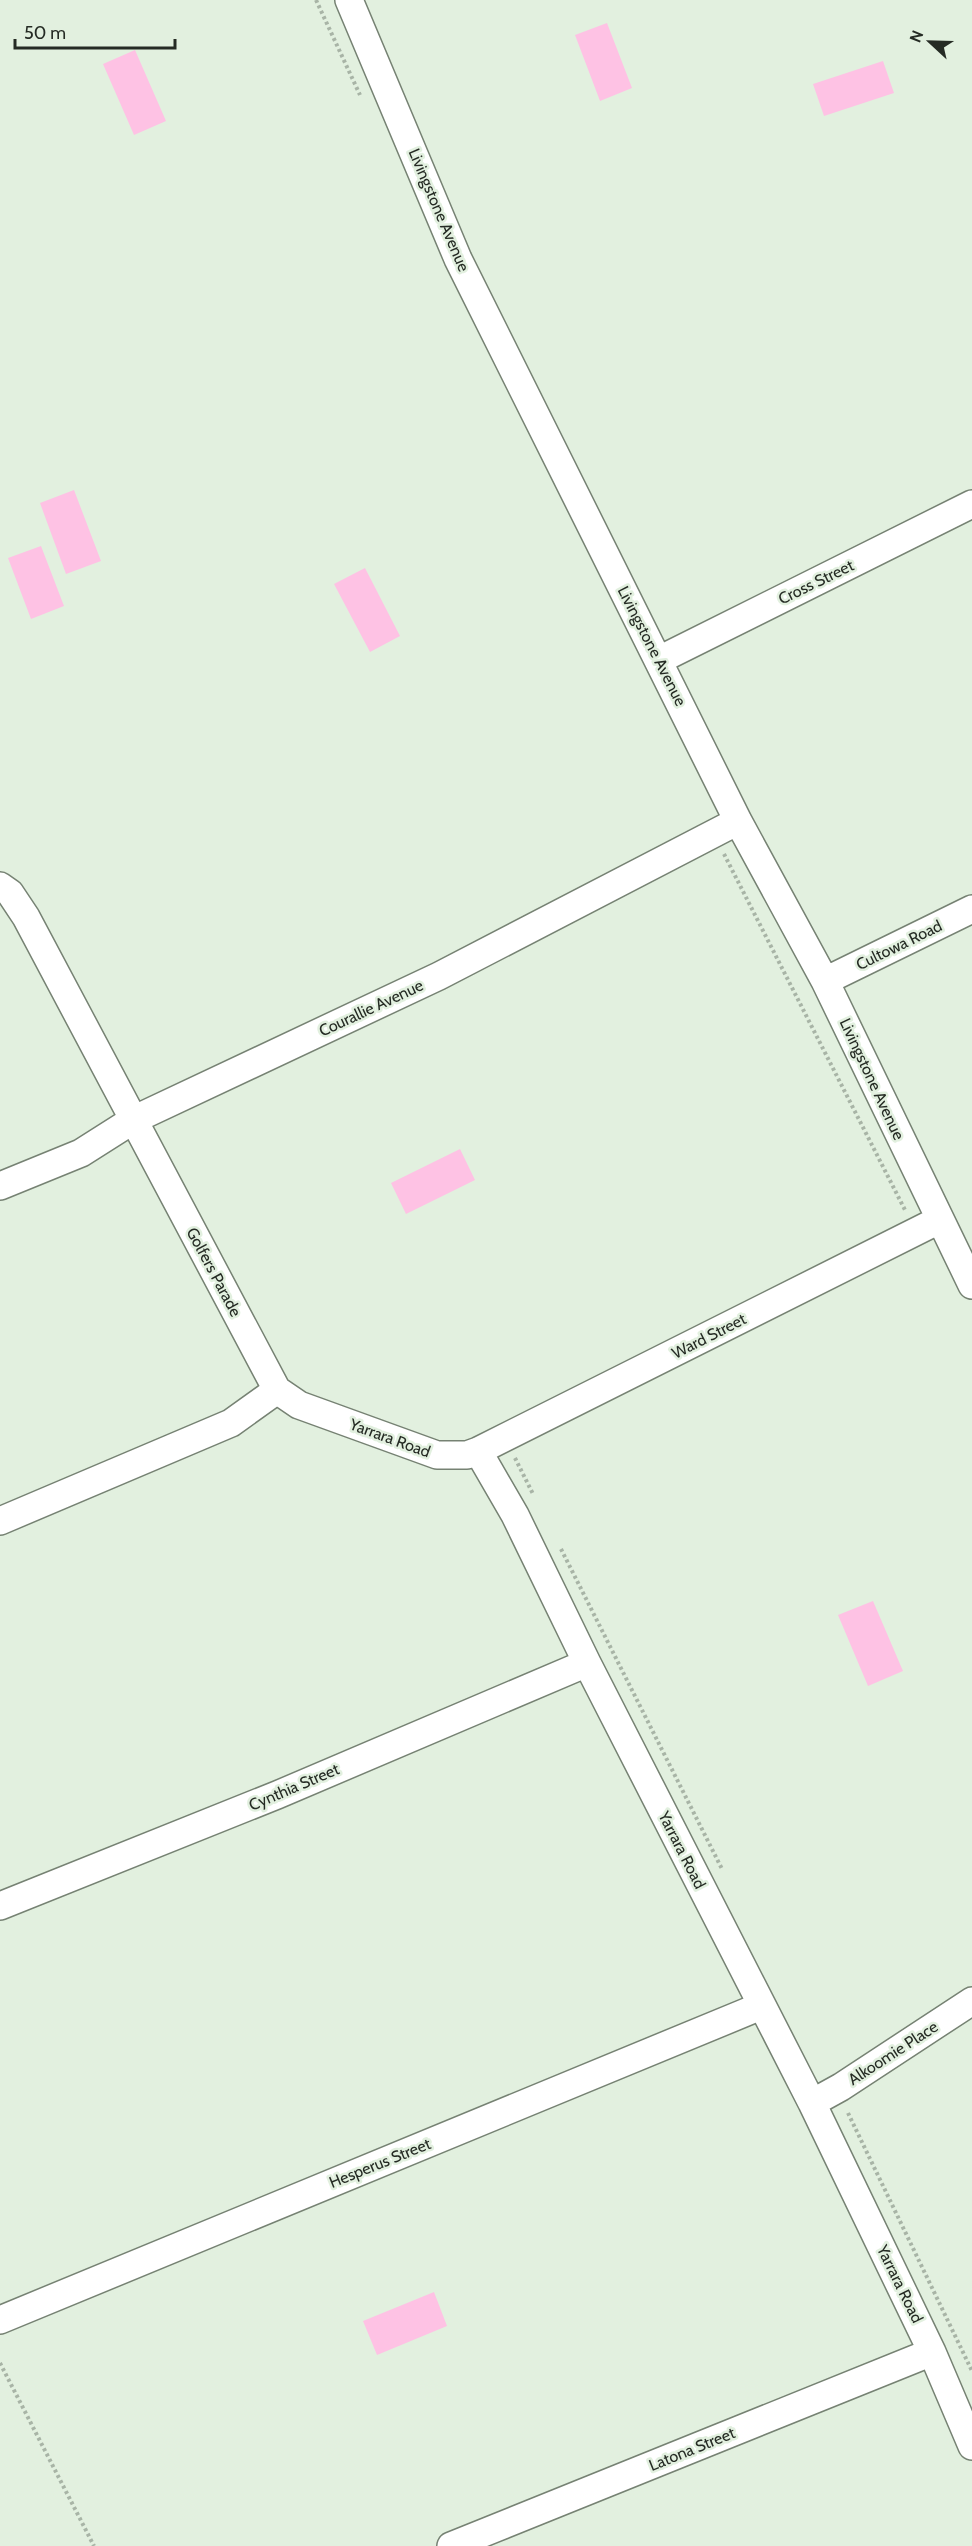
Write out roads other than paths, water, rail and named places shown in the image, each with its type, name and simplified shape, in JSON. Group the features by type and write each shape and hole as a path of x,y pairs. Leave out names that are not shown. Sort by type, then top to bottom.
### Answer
{"street":[{"name":"Livingstone Avenue","path":"349,0 458,259 738,821 825,981 972,1285"},
{"name":"Cross Street","path":"659,660 972,504"},
{"name":"Courallie Avenue","path":"0,1186 81,1153 133,1120 439,976 738,821"},
{"name":"Golfers Parade","path":"0,886 10,893 26,917 278,1390"},
{"name":"Cultowa Road","path":"825,981 972,909"},
{"name":"Ward Street","path":"478,1451 939,1220"},
{"name":"Yarrara Road","path":"278,1390 299,1405 436,1455 467,1455 478,1451 515,1515 587,1663 812,2103 932,2352 972,2446"},
{"path":"0,1521 231,1422 278,1390"},
{"name":"Cynthia Street","path":"0,1906 277,1795 587,1663"},
{"name":"Alkoomie Place","path":"812,2103 841,2087 972,2001"},
{"name":"Hesperus Street","path":"0,2320 761,2007"},
{"name":"Latona Street","path":"451,2546 932,2352"}]}
